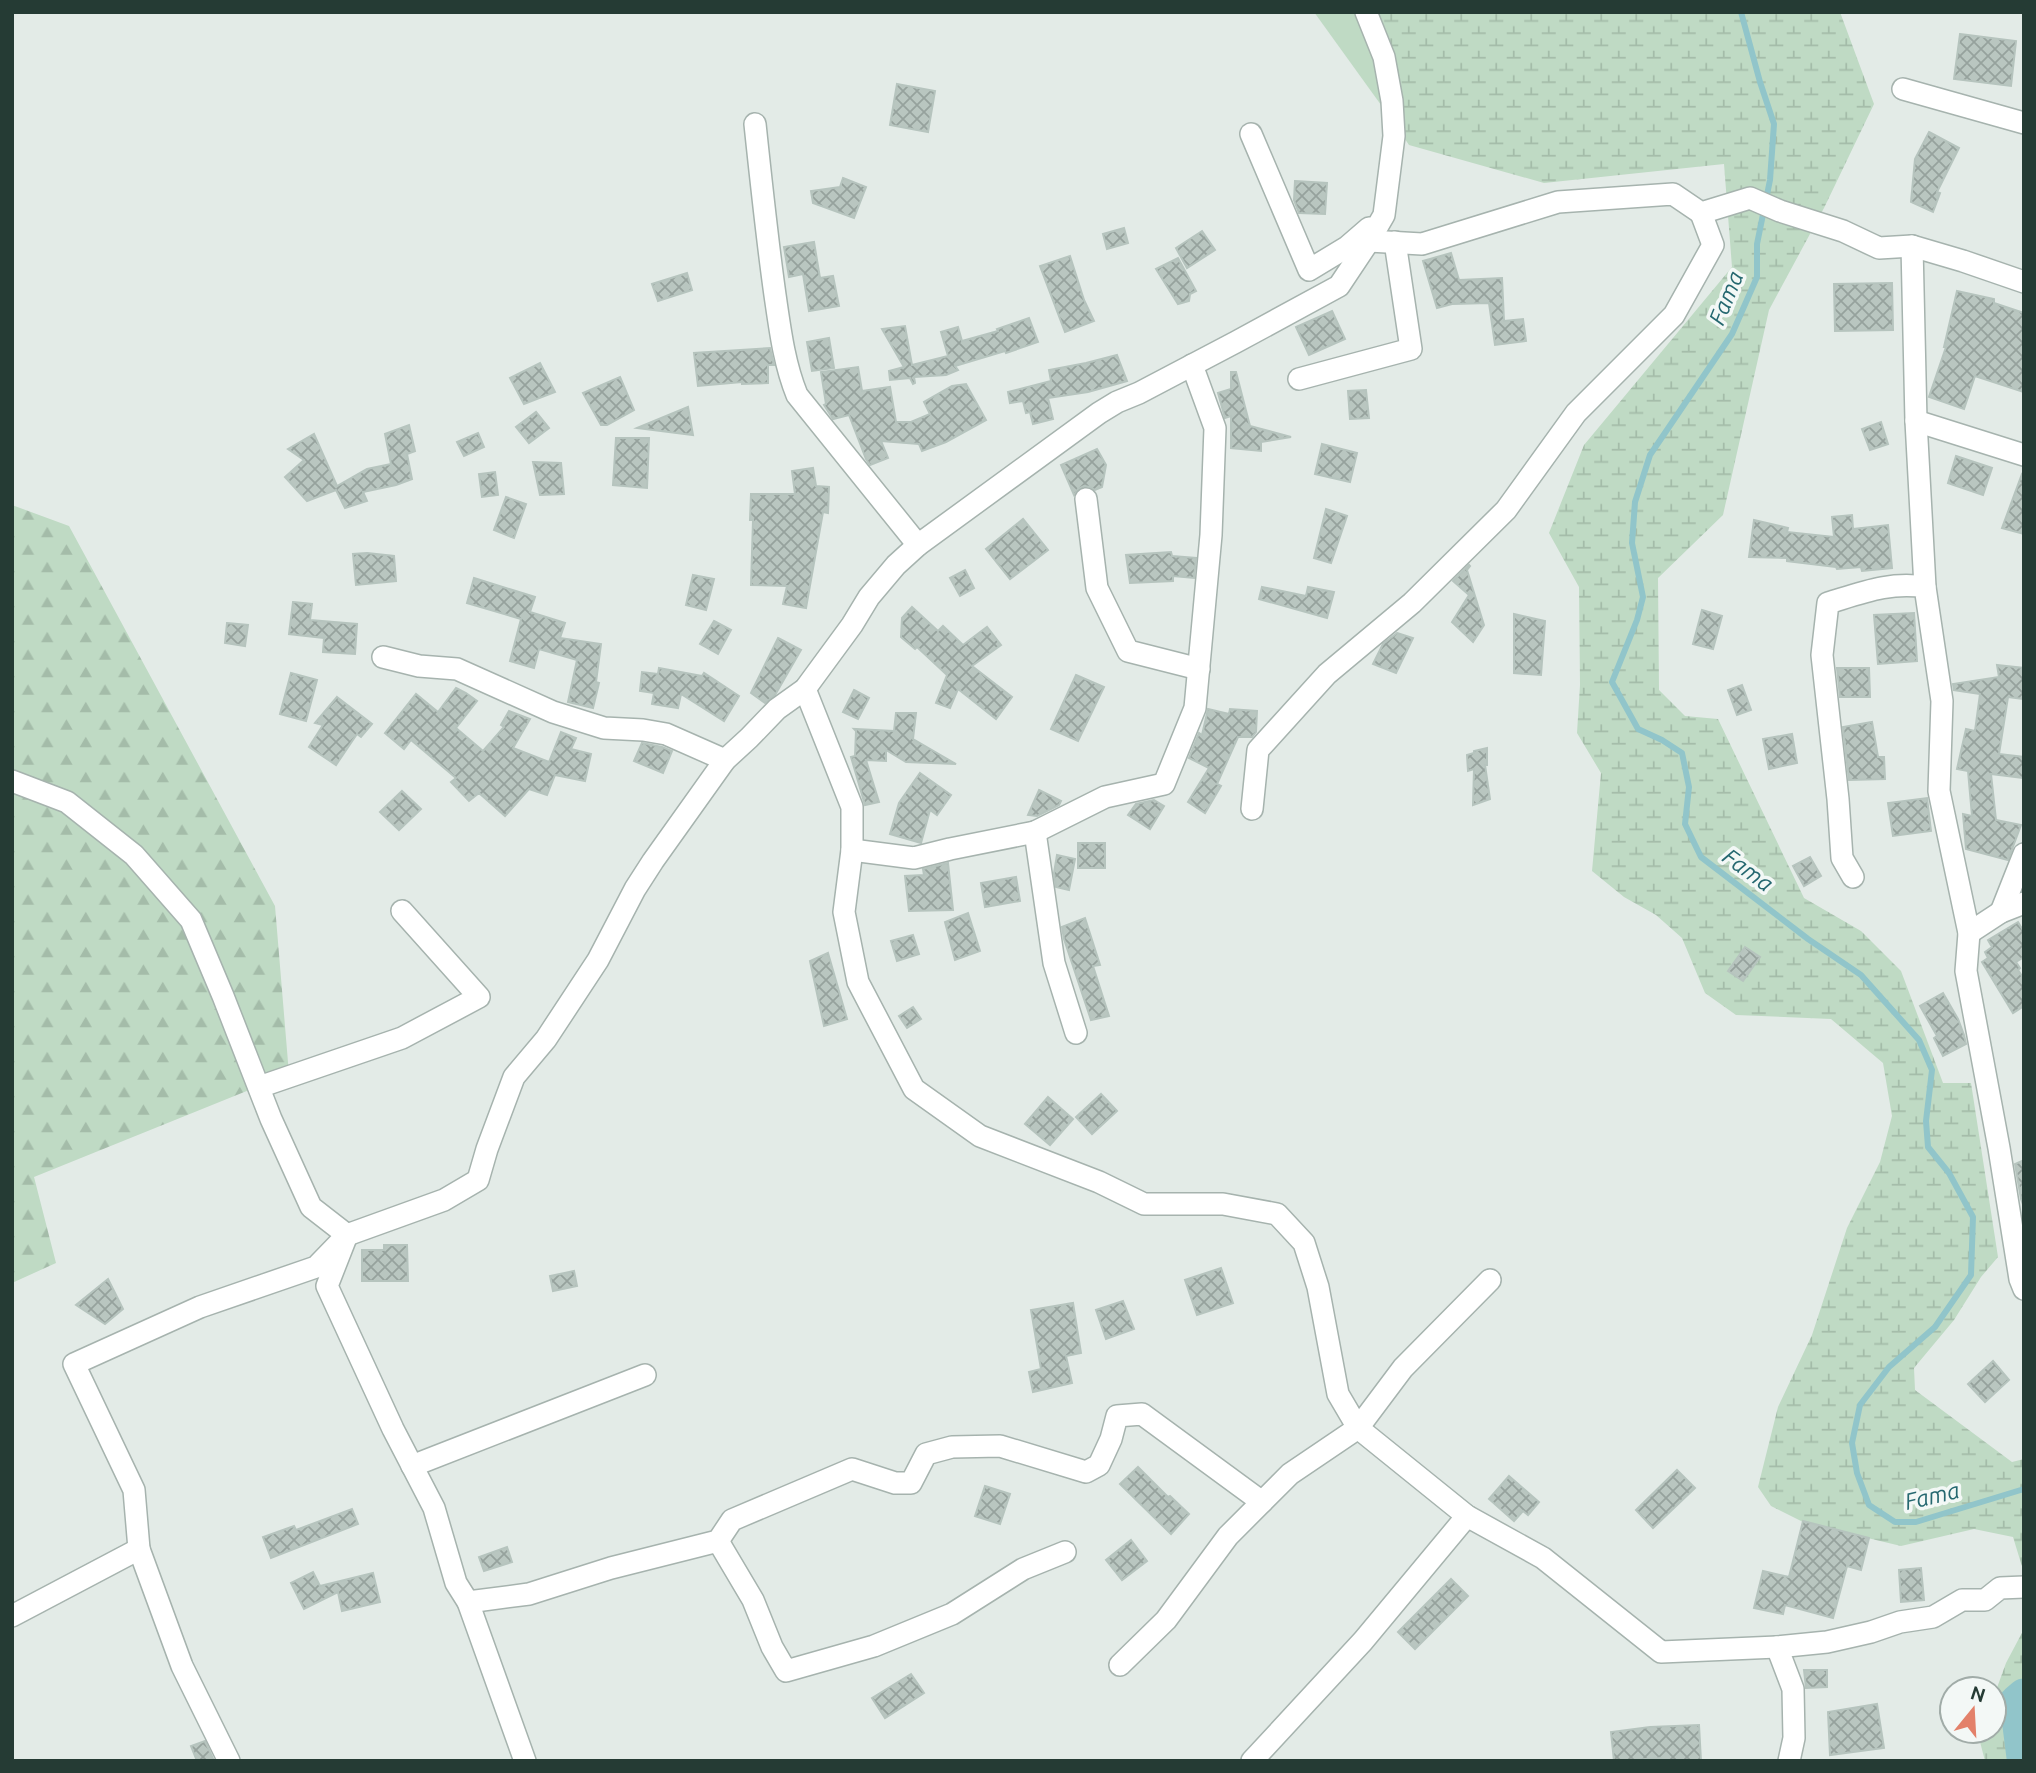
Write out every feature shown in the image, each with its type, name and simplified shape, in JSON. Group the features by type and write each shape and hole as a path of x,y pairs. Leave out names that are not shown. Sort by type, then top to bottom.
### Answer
{"street":[{"path":"229,1761 182,1666 139,1549 134,1490 74,1364 200,1307 316,1267 347,1235 444,1200 478,1180 514,1077 547,1039 598,960 635,889 653,861 725,760 777,709 805,689 869,597 896,565 918,545 1099,413 1339,286 1384,215 1394,136 1392,101 1384,57 1366,12"},
{"path":"1903,89 2024,122"},
{"path":"755,124 767,237 789,375 797,395 918,545"},
{"path":"1251,134 1309,270 1347,247 1384,215"},
{"path":"1252,809 1258,750 1327,674 1412,603 1506,510 1576,413 1674,315 1713,246 1701,213 1673,194 1558,202 1422,244 1369,241"},
{"path":"1701,213 1750,198 1780,211 1843,231 1879,248 1912,246 2024,282"},
{"path":"1299,379 1411,349 1395,242"},
{"path":"1912,246 1916,421 1925,587 1942,701 1939,791 1969,933 1966,971 2020,1279 2024,1289"},
{"path":"852,850 914,858 1035,832 1105,797 1164,784 1195,708 1211,534 1215,428 1192,365"},
{"path":"1916,421 2024,455"},
{"path":"1086,499 1097,588 1128,651 1199,669"},
{"path":"1853,877 1842,858 1822,655 1828,603 1880,587 1908,584 1925,587"},
{"path":"383,657 419,666 457,669 553,712 604,728 666,734 725,760"},
{"path":"805,689 852,807 852,850 844,912 858,982 914,1089 980,1136 1099,1182 1144,1204 1223,1204 1277,1214 1304,1243 1318,1287 1338,1394 1358,1428 1467,1516 1543,1558 1661,1652 1827,1642 1900,1622 1933,1617 1962,1601 1985,1600 2000,1588 2024,1587"},
{"path":"12,781 67,802 134,855 191,920 311,1208 347,1235"},
{"path":"1035,832 1054,963 1076,1033"},
{"path":"2001,912 2024,854"},
{"path":"1969,933 2001,912 2024,903"},
{"path":"259,1087 402,1038 479,997 402,911"},
{"path":"347,1235 327,1286 434,1508 456,1583 468,1602 525,1761"},
{"path":"1120,1665 1166,1620 1228,1536 1290,1474 1358,1428 1403,1368 1490,1280"},
{"path":"412,1466 645,1375"},
{"path":"468,1602 529,1594 718,1541 732,1520 852,1469 895,1483 911,1483 926,1454 952,1447 1000,1446 1086,1472 1100,1465 1117,1416 1142,1414 1262,1502"},
{"path":"1252,1761 1363,1641 1467,1516"},
{"path":"718,1541 753,1600 772,1647 786,1671 874,1646 952,1614 1023,1569 1065,1552"},
{"path":"12,1616 139,1549"},
{"path":"1777,1647 1793,1689 1794,1738 1789,1761"}],"green space":[{"path":"1314,12 1366,12 1394,123"},
{"path":"1366,12 1840,12 1874,104 1824,208 1769,310 1723,515 1658,578 1659,690 1685,716 1718,719 1804,898 1861,931 1901,971 1943,1083 1971,1083 1998,1257 1981,1277 1954,1320 1914,1368 1915,1390 2012,1462 2024,1459 2024,1573 2013,1537 1974,1529 1901,1546 1805,1523 1771,1506 1758,1487 1778,1407 1812,1335 1847,1228 1880,1162 1892,1116 1883,1063 1831,1019 1736,1015 1705,993 1682,938 1656,915 1624,897 1592,871 1601,773 1577,733 1580,685 1579,587 1549,533 1584,445 1732,267 1724,164 1544,183 1409,145 1394,123"},
{"path":"12,505 69,526 275,906 289,1074 34,1177 56,1263 12,1283"},
{"path":"2024,1629 2024,1761 1985,1761 1981,1745 2008,1745 2008,1675 2002,1675"}],"building":[{"path":"1960,34 2016,41 2011,86 1954,79"},
{"path":"897,84 935,91 928,132 890,125"},
{"path":"1929,132 1959,148 1937,192 1940,193 1933,212 1911,202 1915,159"},
{"path":"843,178 866,187 854,218 813,203 811,191 840,187"},
{"path":"1295,181 1327,183 1325,214 1299,213 1294,200"},
{"path":"1124,228 1128,243 1107,249 1103,234"},
{"path":"1202,231 1215,250 1187,268 1176,248"},
{"path":"814,242 820,278 833,276 839,306 809,311 803,274 789,277 784,247"},
{"path":"1451,253 1459,280 1502,278 1504,321 1523,319 1526,341 1495,345 1489,303 1452,304 1437,308 1423,261"},
{"path":"1070,256 1084,300 1094,321 1065,332 1040,266"},
{"path":"1178,258 1196,291 1190,294 1189,301 1178,304 1156,269"},
{"path":"687,273 692,290 658,301 652,284"},
{"path":"1892,283 1893,330 1835,331 1834,284"},
{"path":"1957,291 1994,299 1994,303 2024,313 2024,392 1975,376 1964,409 1929,397 1946,347"},
{"path":"1332,311 1345,339 1309,355 1296,327"},
{"path":"1029,318 1038,342 955,366 958,370 946,375 914,377 913,384 910,378 890,380 889,371 904,367 882,329 905,326 912,365 948,356 941,332 958,327 962,341 998,331 997,329"},
{"path":"829,338 834,368 812,371 807,342"},
{"path":"770,348 774,365 768,365 768,383 742,382 698,386 694,353"},
{"path":"1117,355 1127,381 1088,392 1048,398 1053,419 1033,424 1023,401 1010,403 1008,392 1051,381 1049,370"},
{"path":"540,363 555,392 524,404 510,378"},
{"path":"858,367 862,391 890,387 896,422 911,422 930,414 924,402 952,386 966,384 986,420 946,442 922,451 919,444 881,441 888,458 870,465 849,415 833,419 824,405 821,372"},
{"path":"1231,372 1236,372 1250,426 1291,437 1261,442 1261,451 1231,448 1231,416 1225,418 1218,393 1231,389"},
{"path":"620,377 634,410 607,425 601,425 583,393"},
{"path":"1366,390 1369,418 1350,419 1348,391"},
{"path":"688,407 693,435 637,428"},
{"path":"536,412 549,428 529,443 516,427"},
{"path":"1881,422 1888,444 1870,450 1862,429"},
{"path":"409,425 415,451 407,454 412,479 363,492 367,501 345,508 336,490 307,501 285,477 304,460 288,449 314,434 337,486 367,469 391,464 385,434"},
{"path":"478,433 484,447 464,456 457,442"},
{"path":"616,438 649,438 647,488 613,485"},
{"path":"1322,444 1357,453 1350,482 1315,474"},
{"path":"1097,449 1106,465 1102,487 1095,490 1084,486 1074,495 1061,465"},
{"path":"1956,456 1992,468 1983,495 1948,483"},
{"path":"533,462 561,463 564,494 540,495"},
{"path":"813,468 816,486 829,487 828,513 823,512 806,608 783,604 787,586 751,585 751,494 795,494 792,471"},
{"path":"495,472 498,495 482,497 479,474"},
{"path":"2022,474 2024,475 2024,534 2002,528"},
{"path":"506,497 526,504 514,538 494,530"},
{"path":"1326,509 1347,516 1331,563 1314,558"},
{"path":"1852,515 1853,529 1888,525 1892,568 1862,571 1861,567 1837,569 1787,561 1787,558 1749,557 1754,520 1788,528 1787,532 1834,537 1832,517"},
{"path":"1023,519 1048,550 1010,579 986,549"},
{"path":"1171,552 1172,556 1196,558 1194,578 1173,576 1173,581 1130,583 1126,555"},
{"path":"353,554 394,556 396,581 356,585"},
{"path":"1469,565 1467,570 1484,625 1473,642 1452,622 1469,595 1453,581"},
{"path":"965,570 974,588 960,596 950,578"},
{"path":"693,575 714,579 706,610 686,605"},
{"path":"474,578 535,597 530,612 565,623 560,638 601,644 596,682 599,683 593,708 568,702 577,660 539,649 534,668 510,661 521,619 467,603"},
{"path":"1262,587 1306,596 1308,587 1334,592 1327,618 1259,599"},
{"path":"293,602 312,604 310,620 357,624 355,654 323,652 324,638 289,634"},
{"path":"912,607 938,631 943,626 963,645 987,627 1001,645 972,666 1012,697 996,719 958,689 950,708 936,703 947,675 917,647 915,649 901,637 902,618"},
{"path":"1702,610 1722,616 1713,649 1693,644"},
{"path":"1914,613 1917,661 1878,664 1874,615"},
{"path":"1514,614 1545,621 1541,675 1514,673"},
{"path":"714,621 731,630 718,654 700,644"},
{"path":"227,623 248,625 245,646 225,643"},
{"path":"1397,633 1413,638 1396,673 1373,664 1383,644"},
{"path":"778,638 801,650 775,695 765,703 751,693"},
{"path":"1997,665 2024,668 2024,699 2008,697 1999,754 2024,757 2024,778 1991,774 1996,820 2021,825 2008,860 1966,849 1963,814 1972,816 1968,771 1957,769 1966,729 1975,731 1980,694 1954,690 1953,684 1999,677"},
{"path":"659,668 702,676 704,673 739,696 724,721 681,694 678,708 652,704 654,693 640,691 642,672 658,674"},
{"path":"1837,668 1869,668 1870,697 1840,697"},
{"path":"291,673 317,680 306,721 280,714"},
{"path":"1076,675 1104,687 1078,741 1051,729"},
{"path":"1742,685 1751,710 1737,715 1728,690"},
{"path":"456,688 477,701 456,728 483,751 504,727 501,725 509,711 530,719 513,748 549,762 561,732 576,738 571,749 591,754 585,781 555,775 547,795 529,789 505,816 479,793 469,801 451,782 456,778 411,740 404,749 385,733 416,694 438,712"},
{"path":"854,690 869,698 858,719 843,712"},
{"path":"337,697 372,724 361,737 357,734 336,765 309,747 323,725 315,723"},
{"path":"1208,709 1229,714 1230,709 1257,711 1256,732 1252,737 1238,737 1217,784 1221,786 1205,813 1188,802 1209,768 1189,758 1199,733 1202,735"},
{"path":"896,713 916,713 913,739 956,764 906,762 886,750 886,761 866,760 879,802 865,805 851,757 855,756 854,729 894,731"},
{"path":"1872,722 1878,757 1884,757 1885,779 1849,780 1843,727"},
{"path":"1792,734 1797,763 1769,769 1763,739"},
{"path":"642,743 672,751 663,773 634,761"},
{"path":"1487,748 1485,765 1490,799 1473,805 1474,769 1468,771 1467,755"},
{"path":"920,773 951,795 937,815 930,810 921,843 890,834 899,803"},
{"path":"1039,790 1061,801 1059,805 1037,816 1028,815"},
{"path":"402,791 421,809 399,830 380,812"},
{"path":"1927,798 1931,831 1893,836 1888,803"},
{"path":"1154,800 1164,806 1150,829 1128,815 1136,804"},
{"path":"1078,843 1105,843 1105,868 1078,868"},
{"path":"1057,855 1075,859 1069,890 1056,887 1054,873"},
{"path":"1810,857 1821,876 1804,886 1793,866"},
{"path":"948,863 953,910 909,911 905,876 924,875 923,869"},
{"path":"1016,877 1020,901 985,907 981,883"},
{"path":"968,913 980,951 955,960 945,922"},
{"path":"1085,918 1100,965 1093,966 1109,1016 1091,1020 1062,927"},
{"path":"2018,922 2024,932 2024,957 2016,962 2024,979 2024,1006 2013,1013 1982,962 1988,958 1985,952 1992,947 1988,940"},
{"path":"913,935 919,954 897,961 891,941"},
{"path":"1745,947 1760,957 1743,981 1728,971"},
{"path":"828,953 847,1019 824,1026 810,961"},
{"path":"1943,993 1958,1019 1966,1044 1943,1056 1934,1038 1937,1036 1920,1006"},
{"path":"913,1007 921,1019 907,1028 899,1016"},
{"path":"1101,1094 1117,1111 1092,1134 1076,1117"},
{"path":"1048,1097 1073,1119 1050,1145 1025,1124"},
{"path":"2024,1160 2024,1207 2015,1164"},
{"path":"384,1245 407,1245 408,1281 362,1281 362,1250 384,1250"},
{"path":"1221,1268 1233,1303 1197,1315 1185,1280"},
{"path":"574,1271 577,1286 553,1291 550,1276"},
{"path":"108,1279 123,1309 105,1324 76,1305"},
{"path":"1123,1301 1134,1329 1106,1339 1096,1310"},
{"path":"1073,1303 1081,1353 1066,1356 1072,1383 1033,1392 1029,1372 1041,1369 1031,1310"},
{"path":"1993,1361 2009,1380 1985,1402 1968,1384"},
{"path":"1138,1467 1189,1514 1171,1534 1120,1484"},
{"path":"1677,1470 1695,1488 1653,1528 1636,1510"},
{"path":"1509,1476 1539,1502 1528,1515 1523,1511 1514,1521 1489,1499"},
{"path":"985,1486 1010,1494 1000,1524 975,1516"},
{"path":"352,1509 358,1524 271,1558 263,1537 294,1526 296,1530"},
{"path":"1803,1521 1869,1538 1861,1570 1847,1566 1833,1618 1785,1605 1783,1614 1754,1608 1763,1571 1789,1577"},
{"path":"1131,1540 1147,1561 1122,1580 1106,1560"},
{"path":"507,1547 512,1562 484,1571 479,1557"},
{"path":"1921,1568 1924,1600 1901,1602 1899,1570"},
{"path":"313,1572 320,1586 373,1573 380,1602 342,1611 338,1592 304,1609 291,1583"},
{"path":"1451,1579 1468,1596 1415,1649 1398,1632"},
{"path":"1804,1670 1827,1670 1827,1687 1806,1688"},
{"path":"911,1674 924,1693 885,1718 872,1698"},
{"path":"1877,1704 1884,1748 1830,1755 1828,1712"},
{"path":"1699,1725 1701,1761 1661,1761 1661,1758 1614,1761 1611,1732"},
{"path":"205,1741 214,1761 197,1761 191,1746"}],"waterway":[{"name":"Fama","path":"1741,12 1774,124 1770,180 1757,244 1757,277 1732,334 1650,455 1635,502 1632,543 1643,597 1637,620 1612,682 1638,729 1682,753 1689,787 1685,824 1701,857 1808,939 1861,975 1919,1040 1932,1070 1926,1121 1928,1147 1949,1173 1973,1217 1971,1275 1935,1327 1889,1367 1860,1405 1852,1443 1857,1473 1869,1505 1895,1522 1916,1522 2024,1489"},
{"path":"2024,1696 2017,1702 2024,1757"}]}
